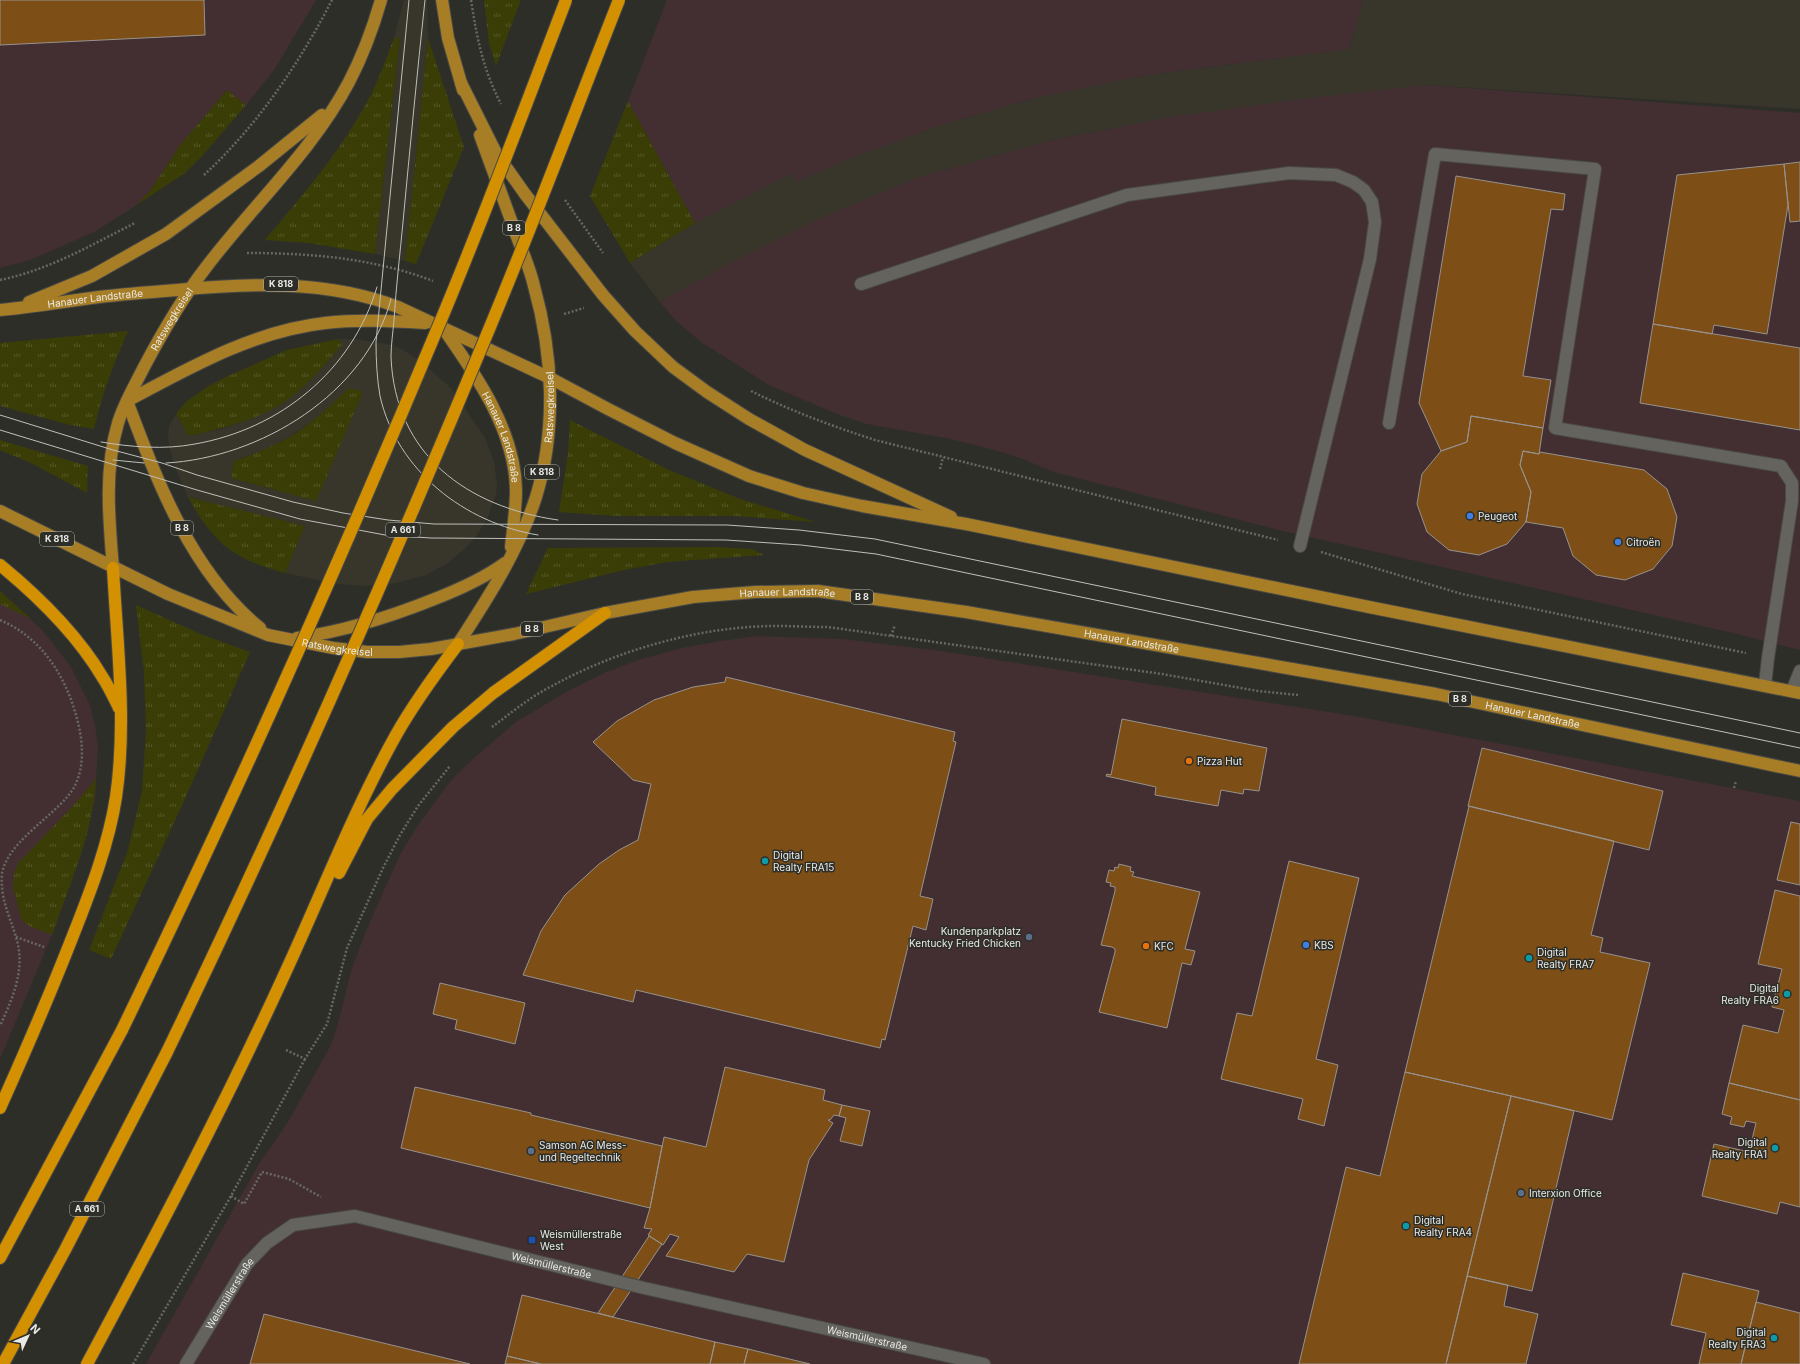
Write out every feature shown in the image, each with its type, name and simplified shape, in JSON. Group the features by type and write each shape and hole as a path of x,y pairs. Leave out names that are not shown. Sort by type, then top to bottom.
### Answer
{"highway":[{"path":"0,1258 122,1030 182,907 321,600 441,319 566,0"},
{"name":"A 661","path":"4,1364 65,1250 167,1052 232,918 388,566 491,326 619,0"},
{"path":"0,564 43,603 79,643 103,678 121,712"},
{"path":"0,1108 52,989 84,906 106,841 116,799 120,761 121,712 113,568"},
{"path":"87,1364 173,1204 286,973 367,819 392,789 453,727 487,698 605,612"},
{"path":"286,973 380,765 414,706 458,644"}],"main road":[{"path":"190,289 204,269 294,161 337,101 363,54 381,0"},
{"name":"B 8","path":"442,0 448,38 461,84 534,284 542,315 550,378"},
{"path":"461,84 496,153 525,194 603,295 635,331 673,367 707,392 749,419 805,450 966,524"},
{"path":"14,309 92,276 166,234 259,166 337,101"},
{"name":"Ratswegkreisel","path":"275,284 328,289 380,301 438,325 550,378 550,409 546,442 536,497 508,560 493,589 458,644 399,652 367,652 286,640 268,635 168,594 113,568 108,505 111,460 118,423 127,401 167,324 190,289 275,284"},
{"name":"Hanauer Landstraße","path":"0,310 99,297 190,289"},
{"name":"Ratswegkreisel","path":"127,401 193,366 228,350 276,333 308,325 338,321 438,325"},
{"name":"Hanauer Landstraße","path":"438,325 478,378 492,406 510,455 516,488 514,524 508,560"},
{"path":"550,378 675,443 749,476 803,494 966,524 1796,692"},
{"name":"B 8","path":"127,401 151,464 191,544 206,569 242,613 268,635"},
{"name":"K 818","path":"0,511 113,568"},
{"name":"Ratswegkreisel","path":"286,640 352,628 391,616 479,579 508,560"},
{"name":"Hanauer Landstraße","path":"458,644 514,634 605,612 693,598 755,592 818,591 966,612 1436,694 1800,771"}],"street":[{"path":"1390,423 1435,154 1595,169 1555,428 1781,466 1792,483 1792,501 1765,685"},
{"path":"861,284 1127,195 1290,173 1336,175 1353,182 1364,190 1372,202 1375,222 1370,259 1300,546"},
{"path":"1796,692 1800,671"},
{"name":"Weismüllerstraße","path":"186,1364 247,1264 268,1242 293,1225 355,1216 644,1288 984,1364"}],"path":[{"path":"201,179 227,154 266,105 297,61 332,0"},
{"path":"0,280 23,275 65,258 139,221"},
{"path":"268,253 294,253 356,261 398,269 436,282"},
{"path":"542,315 566,314 581,309 603,295"},
{"path":"746,388 781,406 826,424 875,440 1300,546 1462,594 1768,658"},
{"path":"940,469 943,457"},
{"path":"0,620 17,629 35,642 52,661 65,682 75,707 82,737 83,756 77,780 68,796 15,848 7,860 2,873 1,891 5,912 16,937 21,968 15,991 0,1026"},
{"path":"891,636 896,623"},
{"path":"486,731 551,686 588,667 626,652 671,640 715,631 775,626 828,627 1162,674"},
{"path":"133,1364 231,1196 305,1059 327,1024 347,948 383,868 400,835 418,806 437,780 452,764"},
{"path":"16,937 47,948"},
{"path":"286,1050 305,1059"},
{"path":"231,1196 244,1204 262,1172 289,1179"}],"shaded area":[{"path":"0,0 316,0 274,70 246,105 227,90 180,145 149,192 135,206 94,232 30,260 0,268"},
{"path":"404,0 427,0 428,38 405,261 375,254 400,39 394,38"},
{"path":"667,0 1363,0 1349,49 1147,75 1039,97 947,123 846,160 796,182 792,173 695,223 628,101"},
{"path":"1363,0 1800,0 1800,109 1426,85 1171,117 1052,140 916,178 819,219 725,266 660,302 630,263 695,223 792,173 796,182 846,160 947,123 1039,97 1147,75 1349,49"},
{"path":"1426,85 1800,113 1800,650 1733,633 1279,530 1054,472 1002,452 951,439 867,424 837,414 769,385 701,342 676,321 660,302 725,266 819,219 916,178 1052,140 1171,117 1300,99"},
{"path":"338,339 355,339 392,345 418,359 452,389 485,438 494,462 497,484 496,495 487,519 475,538 462,551 446,564 426,575 397,583 366,586 337,584 285,573 305,526 188,497 173,462 168,439 169,426 176,414 189,436 218,430 245,421 272,409 297,392 315,375 342,345","holes":["319,416 270,489 231,478 234,461 265,450 292,435"]},
{"path":"0,591 43,631 71,667 90,705 98,745 95,797 88,831 52,935 0,1059"},
{"path":"758,636 842,639 934,650 1360,717 1800,801 1800,1364 146,1364 259,1164 288,1122 331,1045 338,1024 351,971 366,931 389,879 401,853 418,825 452,779 516,722 568,691 607,672 641,659 682,648"}],"green space":[{"path":"484,0 521,0 496,66 489,43"},
{"path":"394,38 400,38 375,254 309,243 265,240 320,173 346,137 372,92"},
{"path":"428,38 464,147 416,264 405,261"},
{"path":"227,90 246,105 203,155 185,173 135,206 149,192 180,145"},
{"path":"628,101 695,223 630,263 590,196"},
{"path":"128,331 109,379 94,429 70,425 0,406 0,343"},
{"path":"338,339 342,345 310,381 282,404 261,415 231,426 189,436 176,414 186,402 207,387 228,376 287,350"},
{"path":"349,388 363,392 316,501 231,478 234,461 264,450 301,430"},
{"path":"570,420 669,470 740,499 816,522 734,516 616,516 559,512 568,453"},
{"path":"0,440 88,466 87,493 31,463 0,450"},
{"path":"188,497 305,526 285,573 252,562 227,547 216,538 197,513"},
{"path":"717,547 752,549 764,555 667,562 624,570 526,594 548,548"},
{"path":"0,591 1,592 31,619 0,604"},
{"path":"136,605 203,635 250,652 184,801 111,959 89,950 128,850 142,791 146,731 144,672"},
{"path":"96,779 94,799 86,839 52,935 27,925 21,918 13,887 14,874 18,863 71,808"}],"building":[{"path":"0,0 204,0 205,35 0,45"},
{"path":"1800,162 1800,221 1790,222 1784,164"},
{"path":"1784,164 1788,205 1767,334 1714,325 1712,334 1653,324 1677,175"},
{"path":"1456,176 1565,194 1563,210 1551,209 1523,376 1551,380 1543,428 1471,416 1467,442 1441,451 1419,403"},
{"path":"1653,324 1800,348 1800,430 1640,403"},
{"path":"1471,416 1543,428 1539,454 1523,451 1520,465 1531,492 1526,522 1507,544 1479,555 1449,550 1427,532 1417,504 1422,474 1441,451 1467,442"},
{"path":"1523,451 1539,454 1540,452 1644,470 1667,489 1677,517 1672,546 1653,569 1625,580 1596,575 1573,556 1563,528 1526,522 1531,492 1520,465"},
{"name":"Digital Realty FRA15","path":"726,677 955,732 953,741 956,742 920,896 933,899 926,930 913,926 885,1040 882,1039 880,1048 636,990 633,1002 523,975 541,931 565,895 599,864 619,850 638,840 651,784 633,780 593,742 617,721 654,700 693,687 725,682"},
{"name":"Pizza Hut","path":"1122,719 1267,748 1259,791 1244,789 1243,794 1221,790 1218,806 1155,795 1156,787 1106,776 1107,774 1111,775"},
{"path":"1482,748 1663,791 1649,850 1468,806"},
{"name":"Digital Realty FRA7","path":"1469,806 1614,841 1591,935 1603,938 1600,952 1650,963 1612,1120 1405,1072"},
{"path":"1791,822 1800,824 1800,885 1777,880"},
{"name":"KBS","path":"1289,861 1359,878 1316,1059 1338,1065 1324,1126 1298,1119 1303,1099 1221,1079 1237,1013 1252,1016"},
{"name":"KFC","path":"1119,864 1131,867 1130,871 1134,872 1132,876 1200,892 1185,949 1195,951 1191,965 1182,963 1167,1028 1099,1012 1115,952 1115,949 1112,947 1101,945 1115,891 1115,887 1110,886 1111,883 1106,882 1109,870 1114,871 1115,867 1118,868"},
{"name":"Digital Realty FRA6","path":"1775,890 1800,896 1800,1100 1729,1083 1743,1025 1778,1033 1784,1010 1772,1007 1782,969 1758,964"},
{"path":"440,983 525,1003 515,1044 455,1029 457,1020 433,1014"},
{"path":"725,1067 825,1090 823,1100 842,1105 839,1116 834,1115 830,1120 828,1120 833,1123 809,1160 784,1262 747,1254 734,1272 666,1256 679,1237 670,1234 663,1245 648,1235 652,1229 644,1228 650,1208 664,1137 706,1147"},
{"name":"Digital Realty FRA4","path":"1405,1072 1511,1096 1446,1364 1299,1364 1346,1167 1380,1176"},
{"name":"Digital Realty FRA1","path":"1729,1083 1800,1100 1800,1207 1780,1202 1777,1214 1702,1196 1714,1144 1749,1152 1756,1123 1746,1121 1744,1127 1730,1124 1732,1117 1722,1114"},
{"path":"415,1087 531,1113 531,1115 662,1146 650,1208 401,1148"},
{"name":"Interxion Office","path":"1511,1096 1574,1111 1532,1291 1467,1276"},
{"path":"842,1105 870,1111 862,1146 840,1141 846,1118 839,1116"},
{"path":"649,1236 662,1244 613,1317 598,1313"},
{"path":"1683,1273 1759,1291 1741,1364 1699,1364 1706,1333 1671,1325"},
{"path":"1467,1276 1508,1285 1504,1306 1538,1314 1526,1364 1446,1364"},
{"path":"522,1295 715,1342 710,1364 541,1364 507,1356"},
{"name":"Digital Realty FRA3","path":"1756,1302 1800,1313 1800,1364 1741,1364"},
{"path":"264,1314 288,1320 470,1364 250,1364"},
{"path":"715,1342 748,1349 744,1364 710,1364"},
{"path":"748,1349 810,1364 744,1364"},
{"path":"507,1356 541,1364 505,1364"}],"tram line":[{"path":"409,0 376,342 380,396 389,423 402,448 418,470 438,489 460,506 485,519 511,529 538,535"},
{"path":"425,0 391,348 396,392 406,422 422,448 442,470 466,489 494,503 525,513 558,520"},
{"path":"101,442 148,447 171,447 195,444 226,436 256,425 283,410 308,391 331,370 350,345 365,317 377,287"},
{"path":"166,463 202,458 237,449 272,434 304,415 334,391 359,364 378,333 391,299"},
{"path":"0,415 113,450 162,463 197,475 293,502 343,513 388,520 434,524 727,525 799,530 875,539 1800,733"},
{"path":"0,430 197,490 300,519 385,535 431,538 726,540 801,545 876,554 1800,748"},
{"path":"113,460 144,463"}],"place":[{"name":"Peugeot","path":"1470,516"},
{"name":"Citroën","path":"1618,542"},
{"name":"Pizza Hut","path":"1189,761"},
{"name":"Digital Realty FRA15","path":"765,861"},
{"name":"Kundenparkplatz Kentucky Fried Chicken","path":"1029,937"},
{"name":"KBS","path":"1306,945"},
{"name":"KFC","path":"1146,946"},
{"name":"Digital Realty FRA7","path":"1529,958"},
{"name":"Digital Realty FRA6","path":"1787,994"},
{"name":"Digital Realty FRA1","path":"1775,1148"},
{"name":"Samson AG Mess- und Regeltechnik","path":"531,1151"},
{"name":"Interxion Office","path":"1521,1193"},
{"name":"Digital Realty FRA4","path":"1406,1226"},
{"name":"Weismüllerstraße West","path":"532,1240"},
{"name":"Digital Realty FRA3","path":"1774,1338"}]}
